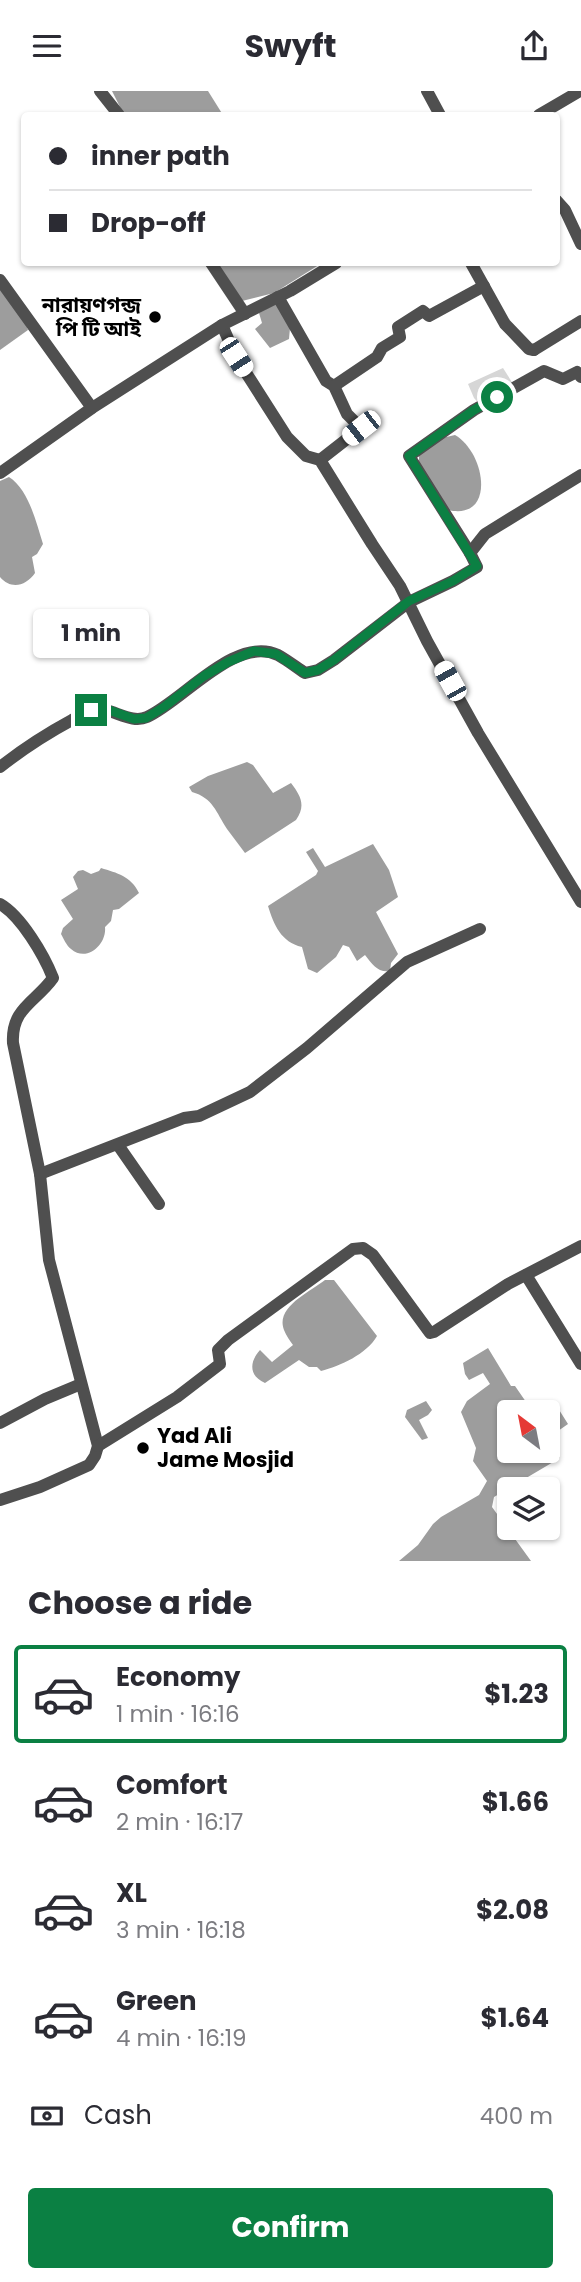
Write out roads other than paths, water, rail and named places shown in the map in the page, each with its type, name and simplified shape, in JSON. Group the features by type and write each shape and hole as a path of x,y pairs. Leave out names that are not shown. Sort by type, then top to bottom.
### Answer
{"street":[{"path":"100,91 117,112"},
{"path":"427,91 438,112"},
{"path":"544,112 580,91"},
{"path":"560,204 581,243"},
{"path":"213,266 245,314"},
{"path":"0,473 92,408 222,325 331,266"},
{"path":"473,266 505,324 529,349 534,350 581,321"},
{"path":"0,280 92,408"},
{"path":"334,386 377,357 382,348 400,337 398,327 423,311 429,316 484,286"},
{"path":"278,297 326,381 334,386 347,414 361,428 320,460"},
{"path":"222,325 236,357 287,437 306,456 320,460 409,601 427,641 478,733 581,902"},
{"path":"534,350 544,371 563,379 577,372 581,377"},
{"path":"0,767 25,747 91,710 109,710 134,719 146,718 204,676 254,651 276,654 305,673 318,670 409,601 453,581 477,566 409,456 474,410 544,371"},
{"path":"470,553 485,534 581,475"},
{"path":"0,904 8,909 25,930 53,978 19,1014 12,1027 13,1043 40,1174 49,1260 98,1446 89,1465 40,1487 0,1500"},
{"path":"40,1174 184,1118 200,1116 250,1092 307,1048 408,962 480,929"},
{"path":"118,1145 159,1204"},
{"path":"98,1446 177,1397 220,1364 218,1350 228,1340 352,1249 363,1248 373,1255 430,1333 494,1293 581,1246"},
{"path":"526,1275 581,1364"},
{"path":"0,1423 80,1384"}],"place":[{"name":"নারায়ণগন্জ পি টি আই","path":"155,317"},
{"name":"Yad Ali Jame Mosjid","path":"143,1448"}]}
